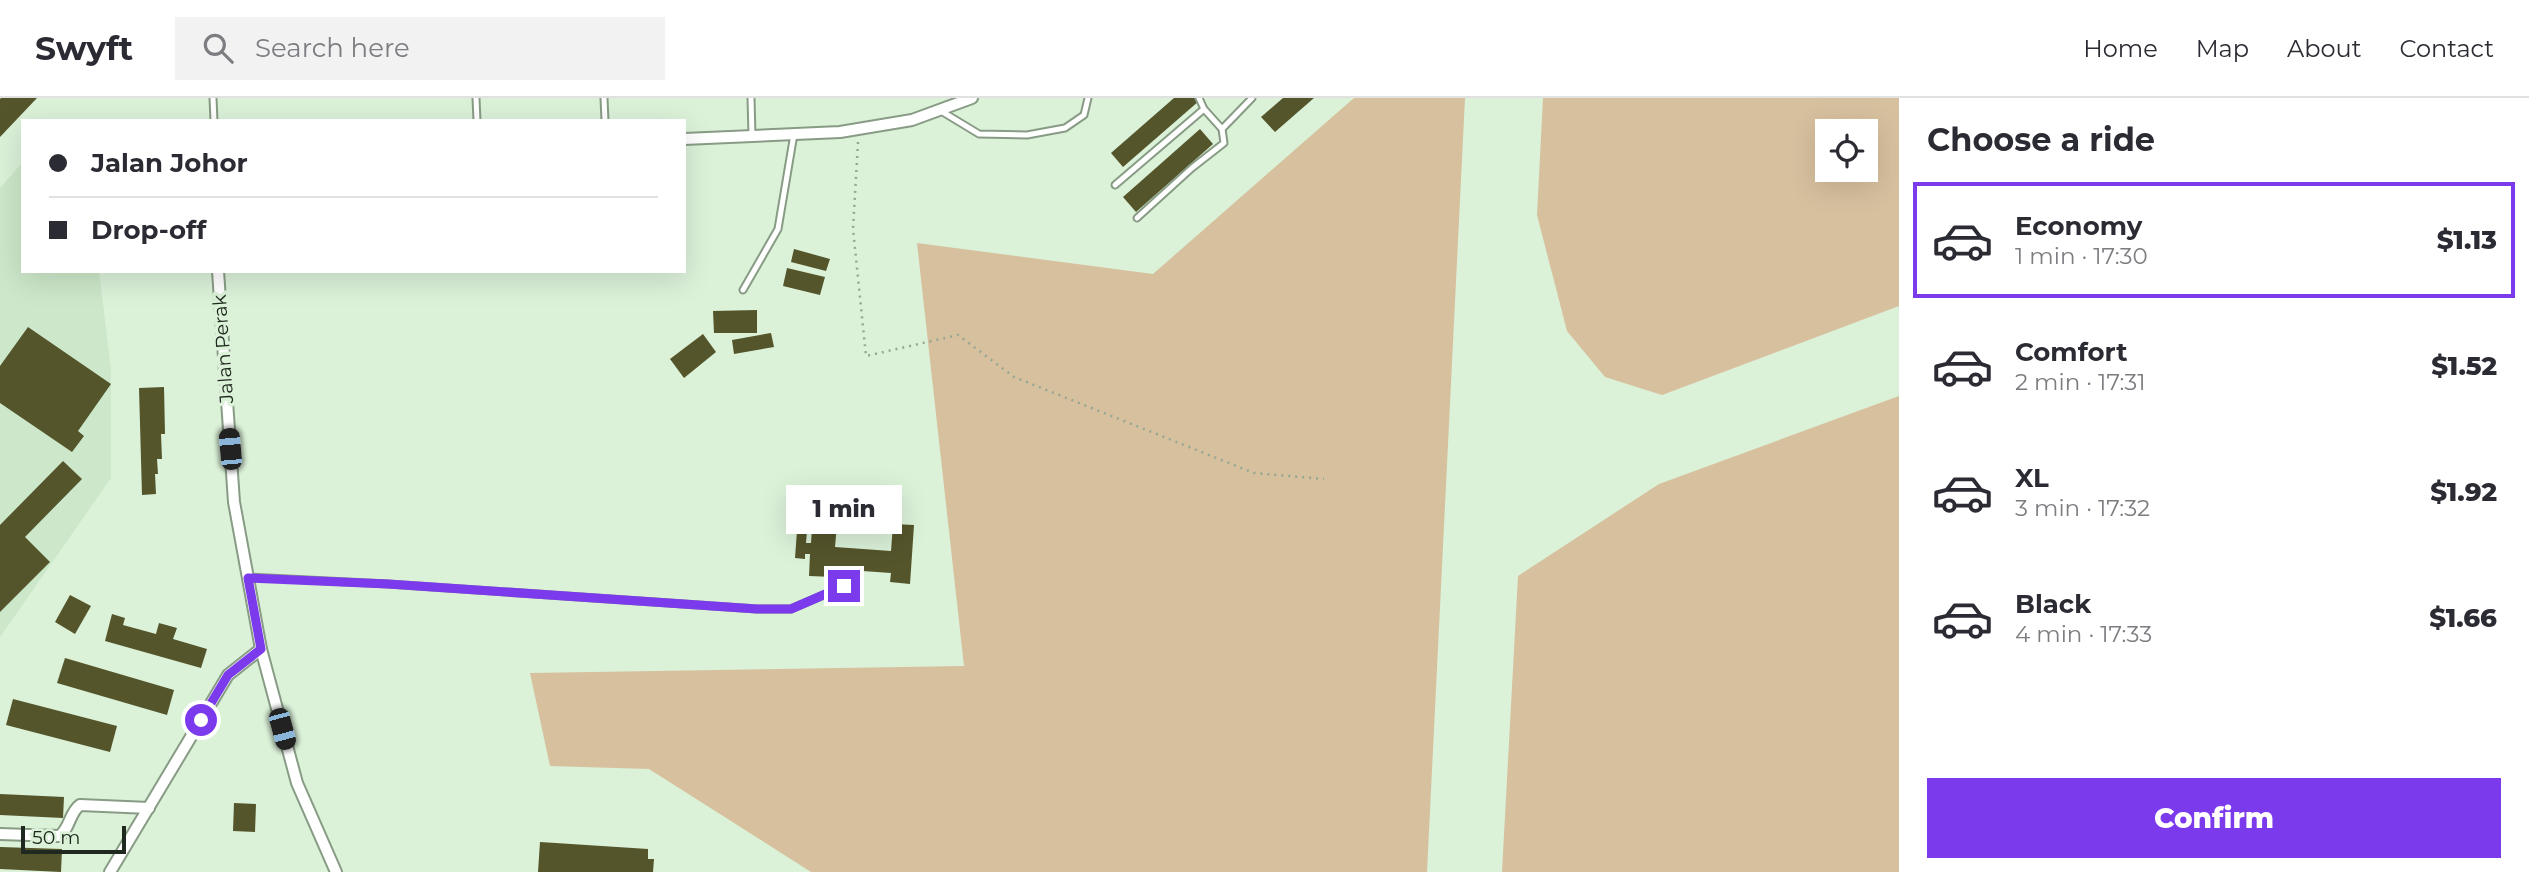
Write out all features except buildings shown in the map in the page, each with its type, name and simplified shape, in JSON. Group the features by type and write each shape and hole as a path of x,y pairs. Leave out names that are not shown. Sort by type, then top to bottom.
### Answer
{"street":[{"path":"686,139 859,129 912,120 972,98"},
{"name":"Jalan Perak","path":"218,273 234,502 261,649 296,783 336,872"},
{"path":"110,872 228,675 261,649"},
{"path":"0,834 59,836 64,833 74,811 80,805 149,808"}],"lane":[{"path":"213,98 214,119"},
{"path":"476,98 477,119"},
{"path":"604,98 605,119"},
{"path":"751,98 752,136"},
{"path":"939,110 979,134 1027,135 1065,128 1084,115 1088,98"},
{"path":"1137,218 1224,143 1222,129 1204,109 1199,98"},
{"path":"1222,129 1252,98"},
{"path":"1115,185 1204,109"},
{"path":"743,290 778,229 794,134"},
{"path":"248,578 388,584 757,609 791,609 844,586"}],"path":[{"path":"859,129 853,229 866,356 958,335 1014,377 1254,473 1324,479"}],"shaded area":[{"path":"1354,98 1465,98 1427,872 811,872 649,769 550,766 530,673 964,666 917,243 1153,274"},
{"path":"1543,98 1899,98 1899,306 1662,395 1605,377 1567,331 1537,215"},
{"path":"21,164 21,273 99,273 111,370 111,478 0,637 0,188"},
{"path":"1899,396 1899,872 1502,872 1518,576 1659,484"}],"route":[{"path":"201,720 228,675 261,649 248,578 388,584 757,609 791,609 844,586"}]}
